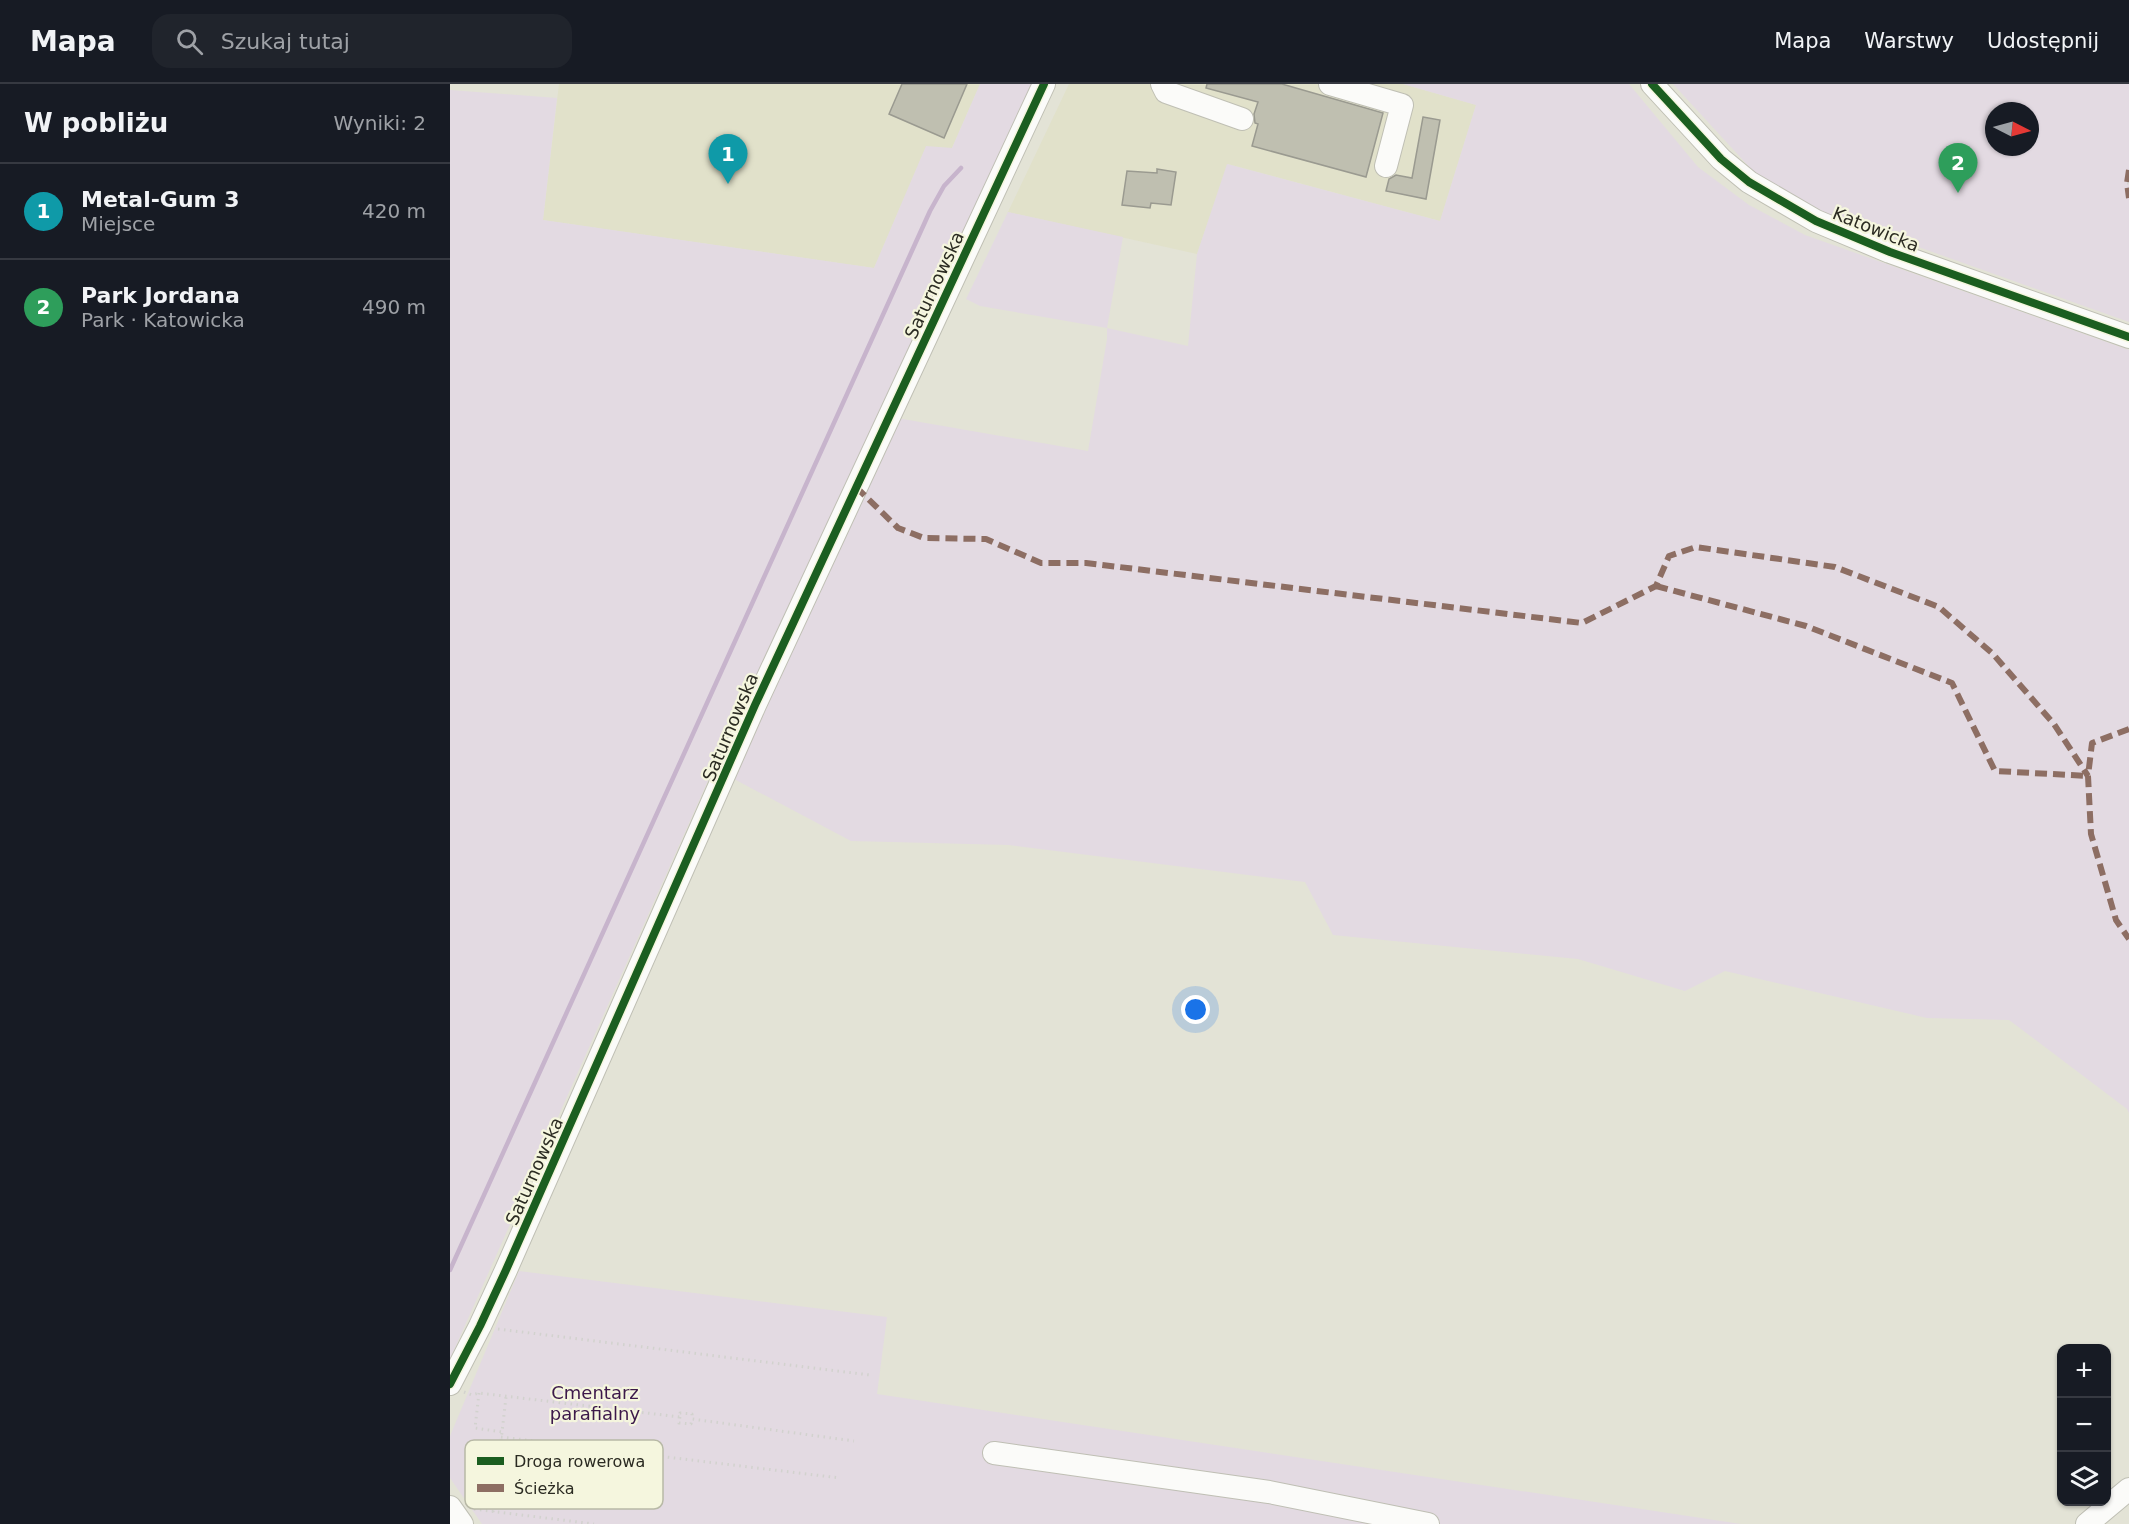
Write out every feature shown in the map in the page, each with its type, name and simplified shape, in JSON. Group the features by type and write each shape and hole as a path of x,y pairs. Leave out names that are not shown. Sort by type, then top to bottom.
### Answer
{"street":[{"name":"Saturnowska","path":"450,1384 506,1270 755,705 1044,84"},
{"path":"1162,84 1166,92 1242,118"},
{"path":"1330,84 1402,105 1386,166"},
{"name":"Katowicka","path":"1652,84 1721,159 1749,182 1816,222 1890,252 2129,337"},
{"path":"994,1453 1269,1492 1428,1524"},
{"path":"2087,1524 2129,1490"}],"path":[{"path":"494,1328 870,1375"},
{"path":"502,1432 475,1428 479,1394 680,1418"},
{"path":"501,1440 506,1397"},
{"path":"680,1413 692,1414 691,1424 679,1423 680,1418 680,1413"},
{"path":"692,1419 854,1441"},
{"path":"501,1437 526,1440"},
{"path":"663,1457 840,1478"},
{"path":"460,1513 493,1512 594,1524"}],"shaded area":[{"path":"559,84 980,84 952,148 926,147 874,268 543,220"},
{"path":"1069,84 1403,84 1476,105 1440,221 1228,164 1197,254 1008,212"}],"green space":[{"path":"980,84 1038,84 897,418 1088,451 1107,328 1188,346 1197,254 1227,164 1440,221 1476,105 1403,84 1629,84 1698,167 1749,205 1805,235 2129,350 2129,1113 2127,1109 2009,1020 1927,1018 1725,971 1685,991 1578,959 1333,935 1305,882 1009,845 851,841 734,779 768,698 748,691 450,1359 450,90 557,98 543,220 874,268 926,146 952,148"},
{"path":"1673,84 2129,84 2129,322 1823,215 1753,171"},
{"path":"1008,212 1123,237 1107,328 980,306 966,299"},
{"name":"Cmentarz parafialny","path":"519,1271 887,1317 877,1394 1741,1524 482,1524 472,1509 663,1509 663,1440 465,1440 465,1500 450,1478 450,1436"}],"building":[{"path":"902,84 967,84 944,138 889,114"},
{"path":"1207,84 1282,84 1383,113 1366,177 1252,146 1258,124 1255,123 1254,114 1258,102 1206,88"},
{"path":"1423,117 1440,120 1426,199 1386,191 1389,179 1396,175 1412,178"},
{"path":"1157,169 1176,172 1171,205 1151,203 1150,208 1122,205 1127,171 1157,173"}],"waterway":[{"path":"450,1270 930,211 944,186 961,168"}],"marked path":[{"path":"2129,170 2127,183 2129,198"},
{"path":"856,487 898,528 924,538 986,539 1041,563 1086,563 1582,623 1656,586 1669,556 1696,547 1835,567 1939,607 1993,654 2054,724 2088,776"},
{"path":"1656,586 1806,626 1952,683 1995,771 2088,776"},
{"path":"2129,729 2092,743 2088,776 2091,834 2116,920 2129,939"}],"cycle path":[{"path":"450,1384 506,1270 755,705 1044,84"},
{"path":"1652,84 1721,159 1749,182 1816,221 1890,252 2129,337"}],"place":[{"name":"Metal-Gum 3","path":"728,184"},
{"name":"Park Jordana","path":"1958,193"}]}
